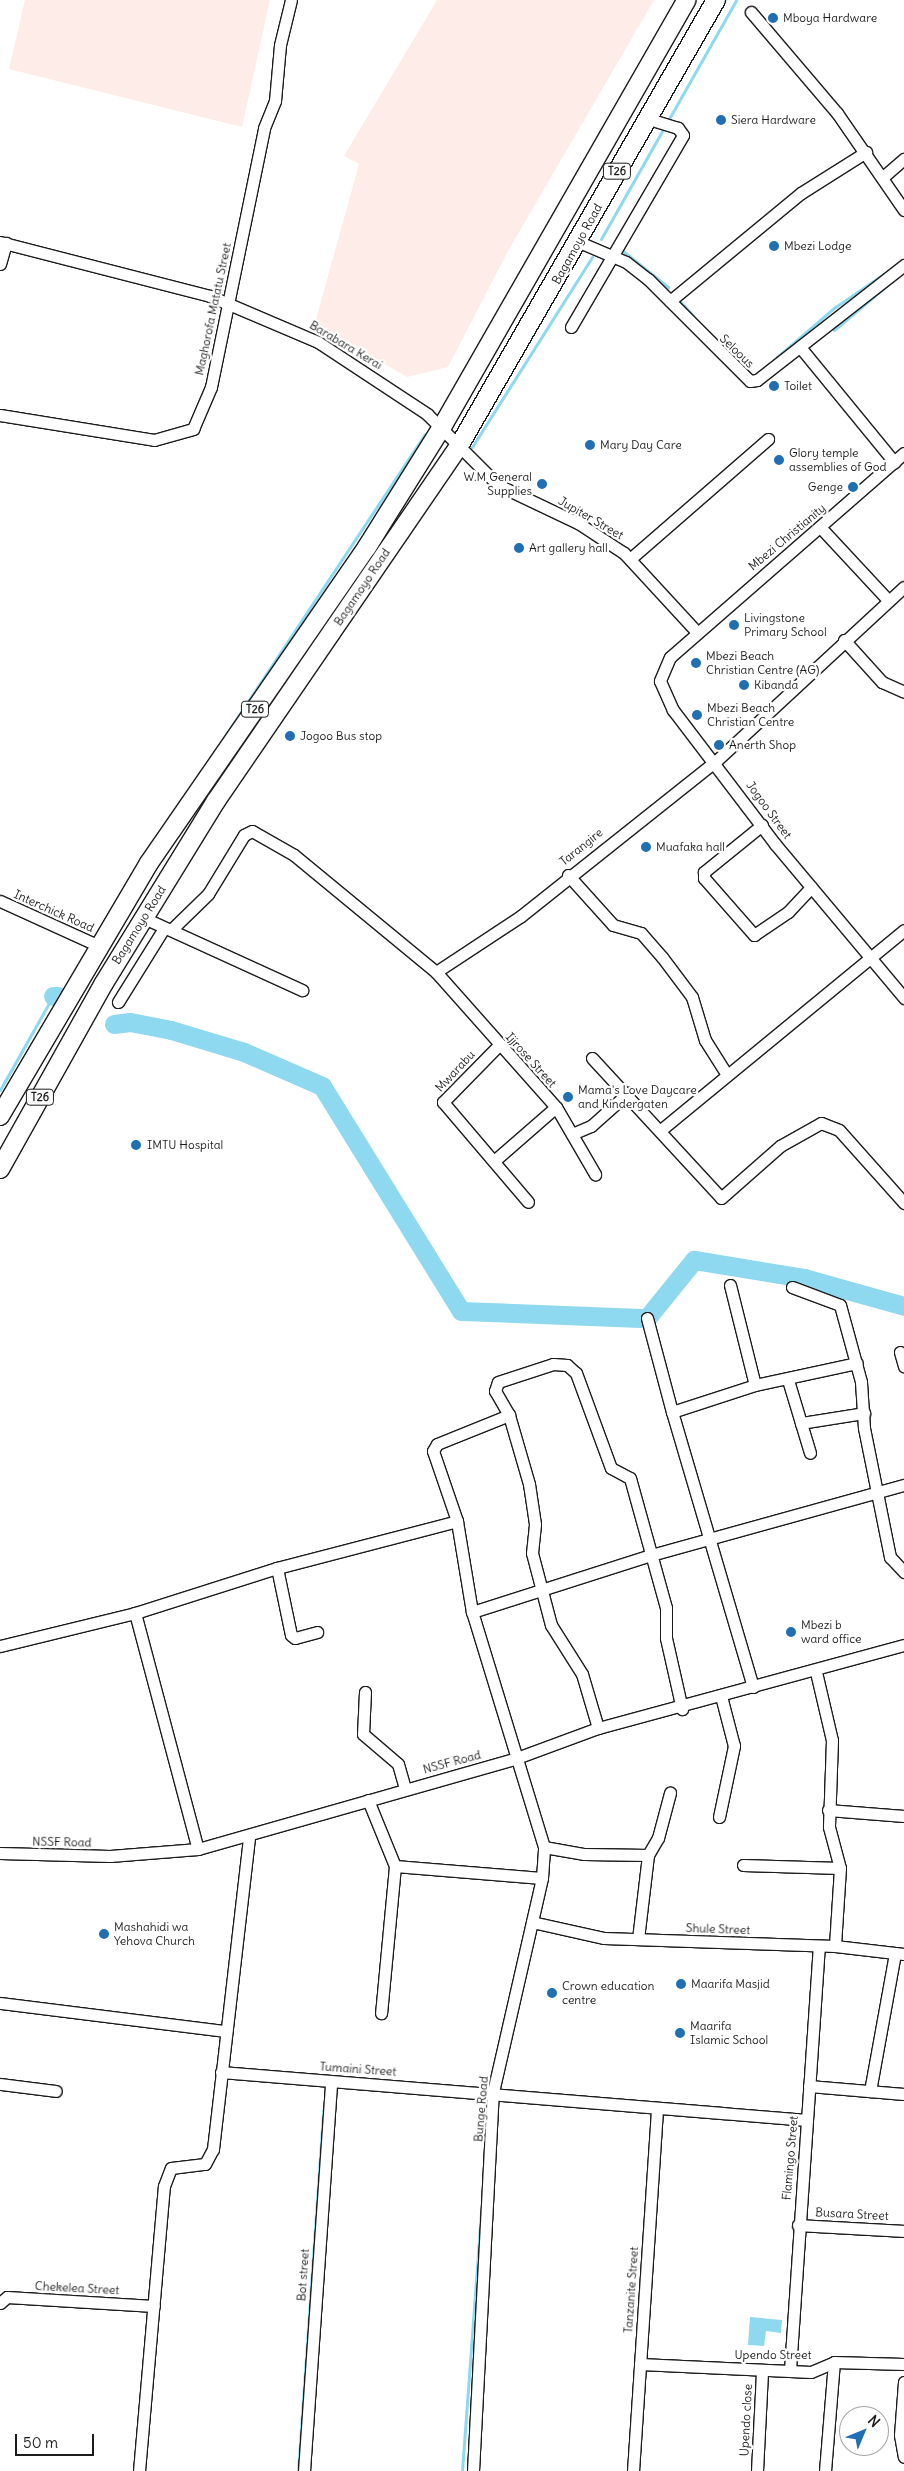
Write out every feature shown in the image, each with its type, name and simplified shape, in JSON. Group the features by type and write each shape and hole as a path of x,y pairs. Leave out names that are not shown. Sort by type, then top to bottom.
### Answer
{"highway":[{"name":"Bagamoyo Road","path":"0,1116 97,945 367,547 442,427 686,0"},
{"name":"Bagamoyo Road","path":"0,1169 92,1003 216,801 459,446 578,242 646,118 716,0"}],"street":[{"name":"Maghorofa Matatu Street","path":"0,415 154,440 184,434 201,417 208,395 226,302 250,208 264,128 275,102 280,44 291,0"},
{"path":"751,12 866,152 904,210"},
{"path":"571,327 610,254 682,135 678,128 646,118"},
{"path":"670,301 801,192 866,152"},
{"path":"883,178 904,159"},
{"name":"Barabara Kerai","path":"3,242 226,302 318,342 442,427 459,446"},
{"path":"0,264 3,242"},
{"name":"Seloous","path":"578,242 610,254 648,279 750,381 800,347 904,265"},
{"path":"800,347 894,462"},
{"path":"630,559 768,439"},
{"name":"Jupiter Street","path":"459,446 498,485 578,524 630,559 697,632"},
{"name":"Mbezi Christianity","path":"697,632 821,528 904,452"},
{"path":"821,528 887,599"},
{"name":"Tarangire","path":"436,972 521,916 568,875 716,761 887,599 904,587"},
{"name":"Jogoo Street","path":"697,632 670,657 660,680 673,710 716,761 811,888 904,998"},
{"path":"844,640 876,677 904,692"},
{"path":"762,824 704,872 704,878 754,935 788,912 811,888"},
{"path":"118,1002 168,929 208,894 244,835 260,832 294,855 436,972"},
{"path":"568,875 613,925 641,933 662,956 692,997 705,1040 728,1075"},
{"name":"Interchick Road","path":"0,901 97,945"},
{"path":"144,918 302,990"},
{"path":"662,1129 904,930"},
{"name":"Ijjrose Street","path":"436,972 556,1107 595,1174"},
{"name":"Mwarabu","path":"499,1045 443,1102 528,1202"},
{"path":"592,1058 662,1129 721,1198 780,1146 821,1123 839,1130 904,1203"},
{"path":"572,1134 591,1126 628,1093"},
{"path":"494,1161 556,1107"},
{"path":"730,1285 755,1385"},
{"path":"792,1287 840,1305 857,1363 876,1493 890,1557 904,1572"},
{"path":"647,1318 708,1539 753,1687"},
{"path":"900,1352 904,1366"},
{"path":"672,1412 755,1385 788,1380 857,1363"},
{"path":"598,1728 582,1674 559,1642 540,1588 532,1553 535,1524 529,1484 509,1415 495,1391 498,1382 553,1364 566,1365 576,1373 611,1468 630,1478 666,1608 666,1638 682,1709"},
{"path":"788,1380 810,1453"},
{"path":"801,1423 864,1413"},
{"name":"Bunge Road","path":"473,2471 493,2092 542,1878 544,1847 514,1759 472,1612 457,1521 434,1447 509,1415"},
{"path":"472,1612 540,1588 652,1555 904,1485"},
{"path":"0,1646 135,1613 277,1568 457,1521"},
{"path":"277,1568 290,1635 295,1638 317,1632"},
{"path":"135,1613 198,1849"},
{"name":"NSSF Road","path":"0,1852 110,1856 198,1849 249,1837 405,1789 514,1759 598,1728 682,1709 721,1696 816,1672 904,1645"},
{"path":"816,1672 832,1740 828,1810 840,1868 835,1946"},
{"path":"365,1692 363,1734 398,1764 405,1789"},
{"path":"719,1817 734,1746 721,1696"},
{"path":"638,1939 648,1855 658,1838 670,1793"},
{"path":"368,1800 395,1866 381,2013"},
{"path":"828,1810 904,1816"},
{"path":"139,2471 167,2175 171,2168 195,2168 210,2160 249,1837"},
{"path":"544,1847 584,1854 648,1855"},
{"path":"743,1865 840,1868"},
{"path":"395,1866 542,1878"},
{"name":"Shule Street","path":"532,1922 604,1938 819,1948 835,1946 900,1954"},
{"name":"Flamingo Street","path":"790,2370 798,2225 819,1948"},
{"path":"870,2091 900,1954"},
{"path":"0,2003 226,2031"},
{"name":"Tumaini Street","path":"221,2072 332,2082 493,2092 657,2110 807,2120"},
{"name":"Bot street","path":"304,2471 332,2082"},
{"path":"0,2084 56,2091"},
{"path":"809,2086 904,2094"},
{"name":"Tanzanite Street","path":"633,2471 657,2110"},
{"name":"Busara Street","path":"798,2225 904,2231"},
{"name":"Chekelea Street","path":"2,2299 154,2306"},
{"path":"825,2471 834,2362"},
{"name":"Upendo Street","path":"640,2364 811,2372 834,2362 904,2364"},
{"name":"Upendo close","path":"757,2471 762,2370"},
{"path":"904,2382 900,2435 904,2457"}],"shaded area":[{"path":"25,0 270,0 242,127 9,69"},
{"path":"437,0 654,0 508,251 448,367 407,377 315,323 359,164 344,156"}],"water":[{"path":"750,2317 782,2320 781,2333 766,2331 764,2346 748,2345"}],"waterway":[{"path":"601,239 736,0"},
{"path":"623,251 668,287"},
{"path":"472,447 592,257"},
{"path":"776,358 834,308 885,273"},
{"path":"834,330 891,282"},
{"path":"677,298 693,316"},
{"path":"188,792 425,434"},
{"path":"0,1090 53,996"},
{"path":"53,996 58,996"},
{"path":"114,1024 130,1022 171,1030 244,1052 322,1086 461,1311 647,1318 694,1260 804,1278 904,1306"},
{"path":"482,2098 487,2111"},
{"path":"298,2471 323,2110"},
{"path":"462,2471 481,2214"}],"place":[{"name":"Mboya Hardware","path":"773,18"},
{"name":"Siera Hardware","path":"721,120"},
{"name":"Mbezi Lodge","path":"774,246"},
{"name":"Toilet","path":"774,386"},
{"name":"Mary Day Care","path":"590,445"},
{"name":"Glory temple assemblies of God","path":"779,460"},
{"name":"W.M General Supplies","path":"542,484"},
{"name":"Genge","path":"853,487"},
{"name":"Art gallery hall","path":"519,548"},
{"name":"Livingstone Primary School","path":"734,625"},
{"name":"Mbezi Beach Christian Centre (AG)","path":"696,663"},
{"name":"Kibanda","path":"744,685"},
{"name":"Mbezi Beach Christian Centre","path":"697,715"},
{"name":"Jogoo Bus stop","path":"290,736"},
{"name":"Anerth Shop","path":"719,745"},
{"name":"Muafaka hall","path":"646,847"},
{"name":"Mama's Love Daycare and Kindergaten","path":"568,1097"},
{"name":"IMTU Hospital","path":"136,1145"},
{"name":"Mbezi b ward office","path":"791,1632"},
{"name":"Mashahidi wa Yehova Church","path":"104,1934"},
{"name":"Maarifa Masjid","path":"681,1984"},
{"name":"Crown education centre","path":"552,1993"},
{"name":"Maarifa Islamic School","path":"680,2033"}]}
